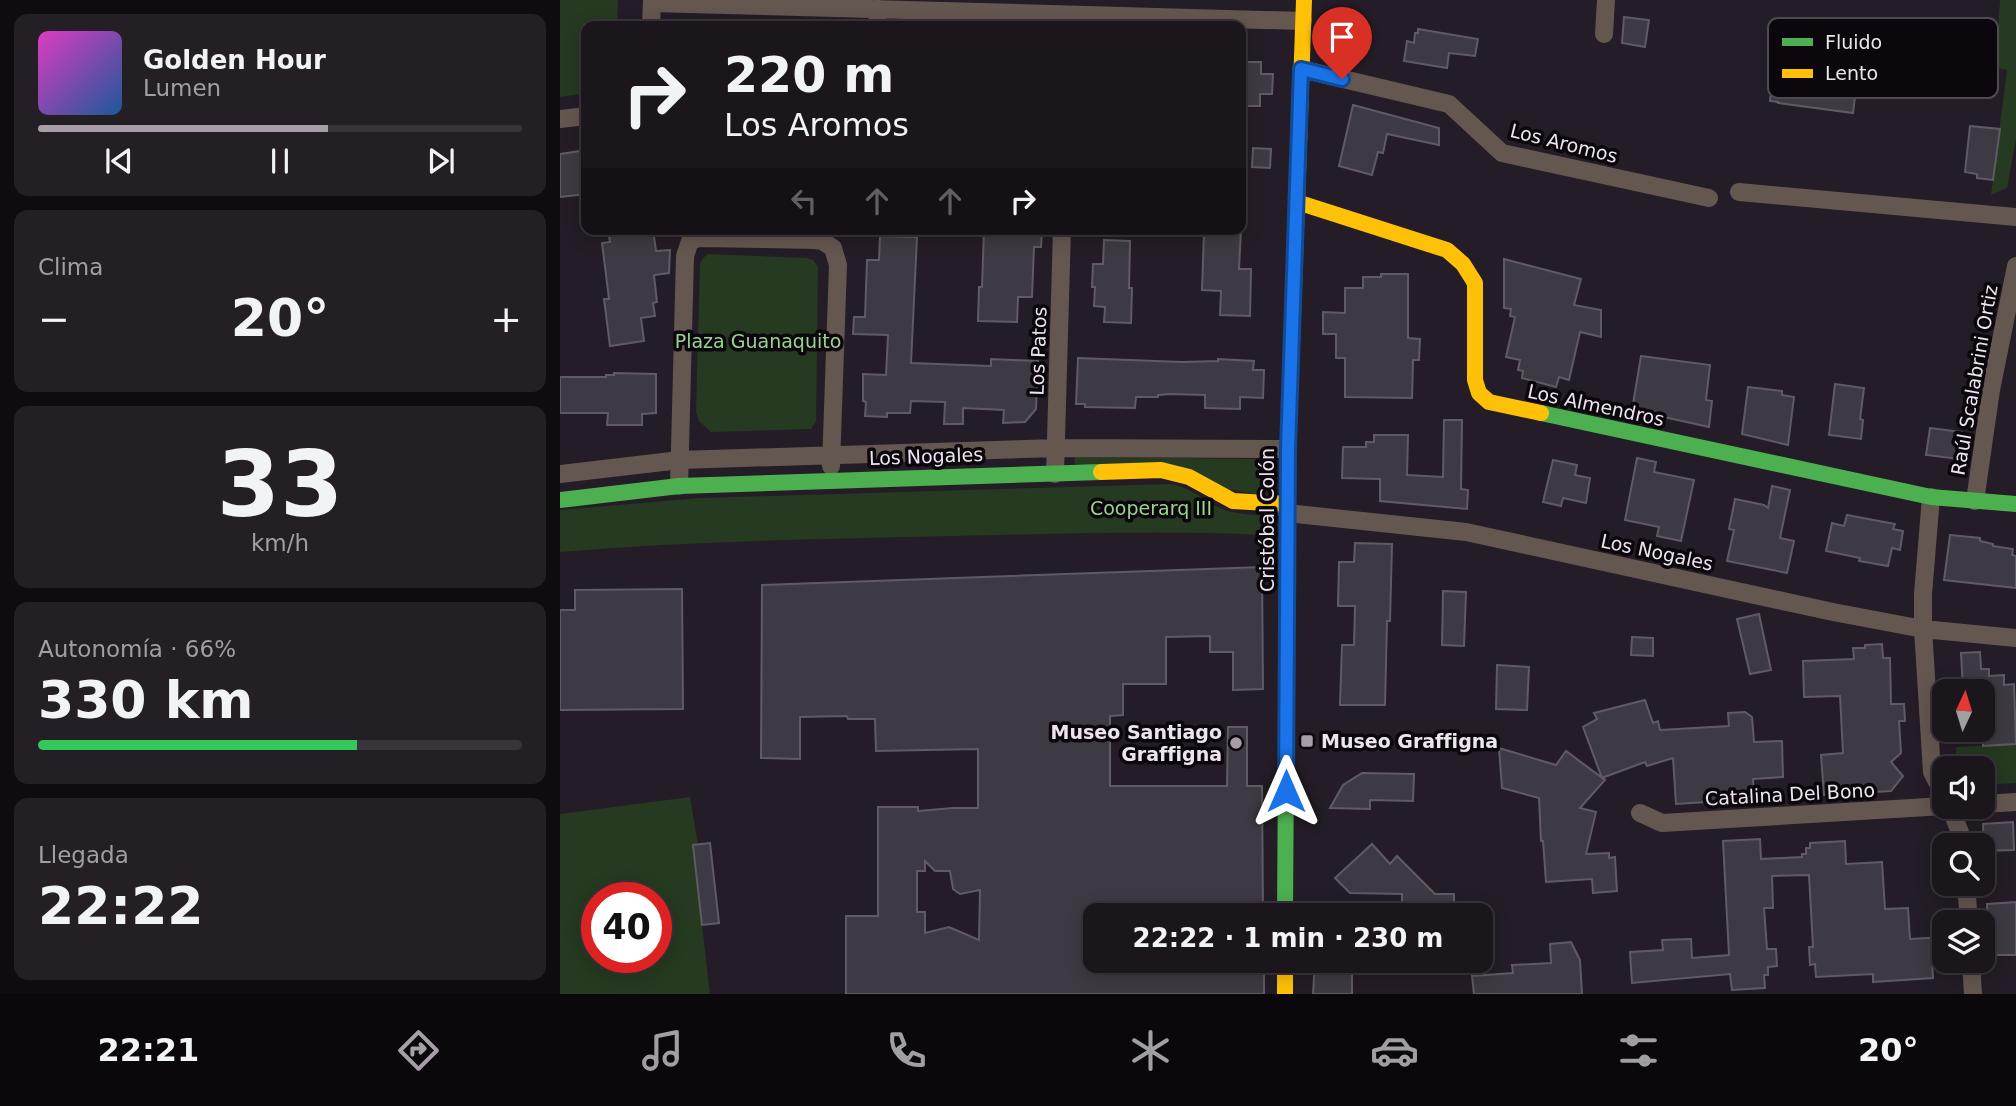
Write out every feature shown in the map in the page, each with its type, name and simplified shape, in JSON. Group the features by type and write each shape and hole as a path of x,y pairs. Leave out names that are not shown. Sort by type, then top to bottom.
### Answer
{"street":[{"name":"Cristóbal Colón","path":"1285,903 1288,449 1304,0"},
{"path":"1604,34 1606,0"},
{"path":"651,21 652,1 877,18 1068,14 1303,21"},
{"name":"Los Aromos","path":"1301,69 1449,104 1502,153 1709,198"},
{"path":"560,119 581,117"},
{"path":"1739,192 2016,218"},
{"name":"Los Almendros","path":"1297,202 1436,245 1447,250 1463,264 1475,283 1475,380 1479,393 1489,402 1931,497 2016,505"},
{"name":"Los Patos","path":"1055,474 1062,235"},
{"path":"679,486 685,256 690,241 705,237 816,240 833,248 838,265 830,480"},
{"name":"Raúl Scalabrini Ortiz","path":"1975,500 1990,390 2016,266"},
{"name":"Los Nogales","path":"560,474 680,460 1056,448 1288,449"},
{"name":"Los Nogales","path":"560,500 679,486 1161,470 1189,477 1233,501 1466,532 1833,612 1923,629 2016,638"},
{"name":"Raúl Scalabrini Ortiz","path":"1931,497 1923,594 1923,629 1932,772"},
{"path":"1995,803 2016,802"},
{"name":"Catalina Del Bono","path":"1640,813 1662,823 1932,807"},
{"path":"1285,973 1285,994"},
{"path":"1972,973 1973,994"}],"green space":[{"path":"560,0 618,0 617,21 581,21 581,94 560,97"},
{"path":"2000,0 2016,0 2016,139 2007,188 1991,195 2007,70 1998,68"},
{"name":"Plaza Guanaquito","path":"708,254 807,258 813,260 818,267 816,421 811,429 711,432 699,421 696,412 700,264"},
{"name":"Cooperarq III","path":"1076,457 1260,459 1262,495 1075,464"},
{"name":"Cooperarq III","path":"1171,484 1187,489 1224,510 1262,515 1263,535 1108,533 855,538 560,552 560,510 700,498"},
{"path":"2016,744 2016,783 1995,784 1995,756 1956,756 1956,747"},
{"path":"690,797 698,845 693,846 710,994 560,994 560,814"}],"building":[{"path":"1624,17 1649,20 1645,47 1622,43"},
{"path":"1418,29 1478,39 1475,56 1449,53 1447,68 1404,61 1407,41 1414,43"},
{"path":"1246,62 1261,62 1261,74 1273,74 1272,94 1260,94 1260,106 1246,106"},
{"path":"1770,98 1855,98 1853,113 1770,101"},
{"path":"1353,105 1439,128 1439,145 1387,134 1383,153 1378,152 1372,175 1339,166"},
{"path":"1970,126 2000,129 1993,180 1977,178 1977,174 1965,172"},
{"path":"1253,148 1271,149 1270,168 1252,167"},
{"path":"580,151 581,195 560,197 560,154"},
{"path":"609,235 654,235 656,251 670,250 669,273 654,275 657,302 653,303 655,316 641,318 644,341 610,346 604,299 609,299 602,243 610,242"},
{"path":"984,235 1042,235 1041,247 1034,247 1032,297 1018,297 1017,322 978,321 979,287 982,287"},
{"path":"1204,235 1241,235 1239,269 1251,269 1250,316 1220,315 1221,291 1202,290"},
{"path":"880,236 917,237 911,363 991,366 991,359 1038,361 1036,409 1025,422 1003,423 1004,410 963,408 963,424 944,424 945,402 911,401 910,413 887,413 887,417 865,416 863,374 886,375 888,335 853,334 854,317 865,317 867,260 879,260"},
{"path":"1104,240 1130,241 1131,323 1104,322 1105,307 1094,306 1093,264 1103,264"},
{"path":"1504,259 1581,279 1574,305 1601,310 1601,337 1580,332 1569,380 1559,377 1556,387 1522,378 1523,371 1518,370 1520,360 1506,357 1515,317 1510,316 1511,309 1504,308"},
{"path":"1381,274 1408,274 1408,338 1420,339 1419,360 1413,360 1412,398 1345,397 1345,358 1336,358 1336,334 1323,334 1323,312 1345,313 1345,288 1363,288 1363,277 1381,277"},
{"path":"1641,356 1710,365 1706,400 1712,401 1709,427 1632,410"},
{"path":"1078,358 1182,362 1218,359 1254,361 1253,370 1264,370 1263,398 1240,397 1240,409 1205,408 1205,395 1170,394 1136,397 1135,408 1085,407 1085,404 1076,404"},
{"path":"614,373 656,374 656,413 642,414 642,425 607,425 608,413 560,413 560,377 606,377"},
{"path":"1835,384 1864,388 1860,419 1863,420 1861,439 1829,435"},
{"path":"1748,387 1782,391 1782,395 1794,397 1788,445 1742,434"},
{"path":"1444,420 1462,420 1461,489 1468,490 1467,509 1380,501 1380,479 1342,478 1343,447 1366,447 1366,442 1374,442 1374,435 1408,435 1407,475 1443,477"},
{"path":"1930,428 1962,432 1959,459 1926,455"},
{"path":"1637,458 1656,462 1654,472 1694,480 1681,541 1657,536 1659,527 1625,520"},
{"path":"1553,460 1577,465 1575,475 1590,478 1586,503 1563,498 1561,506 1543,502"},
{"path":"1772,486 1790,490 1780,538 1794,541 1787,573 1727,561 1734,530 1729,529 1735,499 1768,508"},
{"path":"1847,515 1895,524 1893,529 1903,531 1900,550 1892,548 1888,566 1826,551 1832,523 1844,526"},
{"path":"1950,535 1980,538 1980,541 1993,546 2013,549 2012,555 2016,556 2016,588 1944,580"},
{"path":"1355,543 1392,544 1385,705 1340,705 1342,645 1354,645 1355,606 1338,606 1339,562 1354,562"},
{"path":"1262,567 1263,689 1233,690 1233,652 1210,652 1210,636 1166,637 1166,684 1123,684 1123,715 1110,716 1110,786 1227,786 1228,727 1247,727 1247,786 1262,786 1263,903 1083,903 1083,973 1264,973 1264,994 846,994 846,916 878,916 878,807 918,807 918,811 978,808 978,749 876,751 875,719 848,719 847,716 800,717 800,759 761,758 762,585","holes":["925,861 935,871 950,871 953,889 960,894 980,890 979,940 949,927 925,933 925,912 917,912 917,871 925,871"]},
{"path":"682,589 683,709 560,710 560,610 575,610 575,590"},
{"path":"1443,591 1466,592 1464,646 1442,645"},
{"path":"1759,614 1771,670 1750,674 1737,619"},
{"path":"1632,637 1653,638 1653,656 1631,655"},
{"path":"1882,644 1883,658 1890,658 1891,704 1904,704 1905,721 1899,721 1901,753 1891,762 1903,776 1891,791 1824,795 1821,755 1843,753 1840,696 1804,697 1803,661 1854,659 1853,648"},
{"path":"1980,652 1981,669 1989,669 1989,676 2004,675 2004,685 2014,684 2016,744 1983,746 1983,742 1995,742 1995,679 1962,679 1961,653"},
{"path":"1497,665 1529,667 1527,710 1496,709"},
{"path":"1645,700 1653,723 1658,721 1660,730 1729,726 1728,713 1745,712 1752,717 1754,742 1782,741 1783,777 1753,779 1754,799 1676,804 1673,758 1647,766 1645,762 1602,778 1583,727 1597,719 1594,713"},
{"path":"1499,748 1556,765 1566,751 1605,780 1580,808 1596,812 1586,854 1609,853 1609,858 1615,857 1617,891 1593,893 1592,879 1546,882 1539,798 1502,788"},
{"path":"1362,773 1414,774 1413,801 1370,800 1370,809 1330,808 1343,785"},
{"path":"2013,822 2014,850 1995,851 1995,833 1983,833 1983,824"},
{"path":"1760,839 1761,859 1802,857 1802,854 1806,854 1806,848 1810,848 1810,843 1845,841 1846,864 1882,862 1885,909 1908,908 1910,939 1932,938 1933,978 1873,982 1873,974 1816,977 1815,964 1810,965 1809,947 1813,947 1809,875 1772,876 1773,908 1764,908 1767,949 1776,949 1777,966 1768,967 1768,975 1764,975 1765,988 1732,990 1730,974 1632,983 1630,952 1663,950 1662,940 1691,939 1692,958 1729,955 1723,841"},
{"path":"710,843 719,923 702,925 693,845"},
{"path":"1372,844 1390,864 1397,856 1435,894 1454,894 1454,903 1402,903 1402,894 1350,893 1335,878"},
{"path":"2016,902 2016,955 1995,955 1995,910 1987,910 1987,904"},
{"path":"1571,942 1580,960 1582,994 1474,994 1472,976 1513,973 1512,965 1551,963 1550,944"},
{"path":"1314,973 1352,973 1352,994 1313,994"}],"traffic: fast":[{"path":"1285,903 1288,449 1293,316"},
{"path":"1541,413 1931,497 2016,504"},
{"path":"560,500 679,486 1101,472"}],"traffic: slow":[{"path":"1293,316 1304,0"},
{"path":"1297,202 1447,250 1463,264 1475,283 1475,380 1479,393 1489,402 1541,413"},
{"path":"1101,472 1161,470 1189,477 1233,501 1287,504"},
{"path":"1285,973 1285,994"}],"place":[{"name":"Museo Graffigna","path":"1307,741"},
{"name":"Museo Santiago Graffigna","path":"1236,743"}],"route":[{"path":"1286,791 1288,449 1301,69 1342,79"}]}
